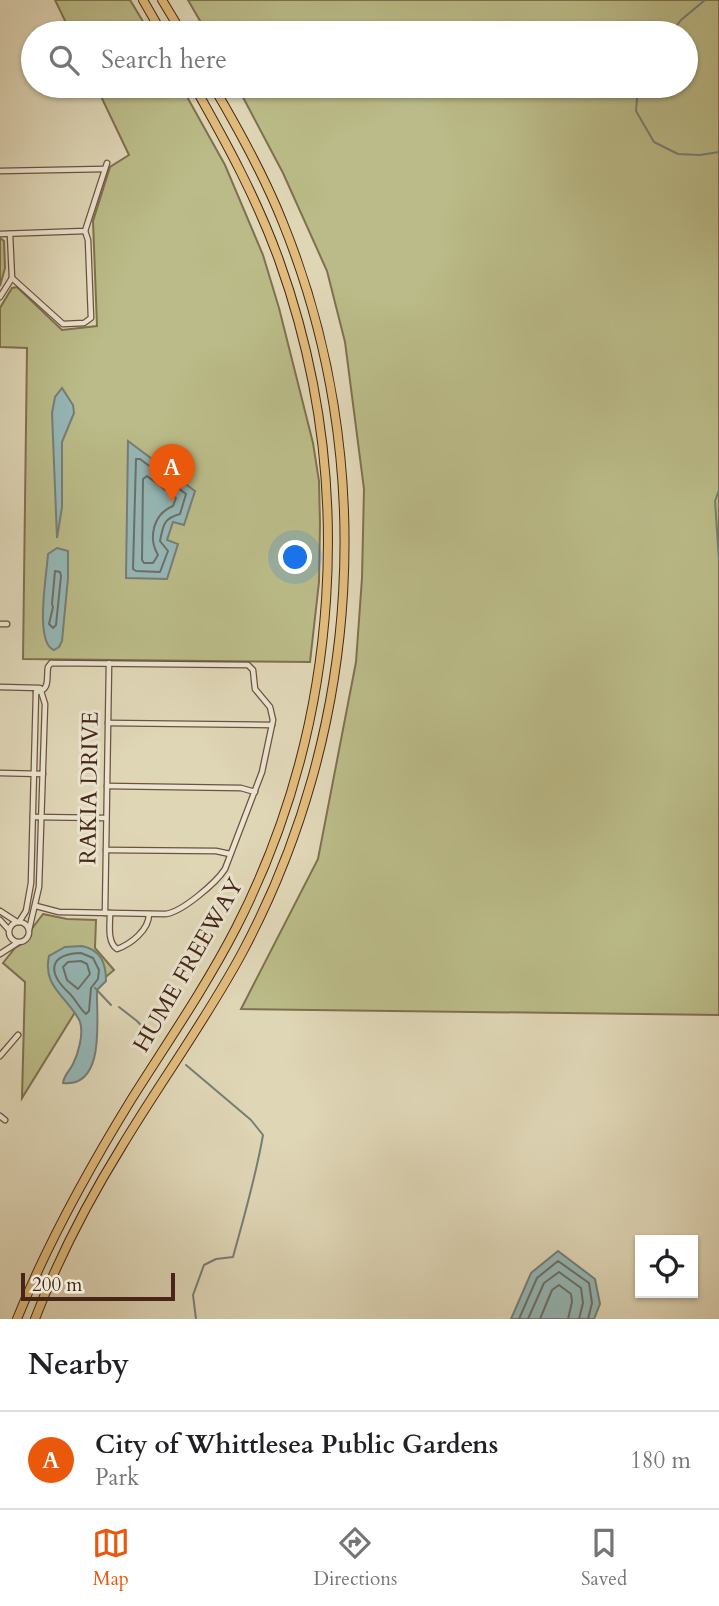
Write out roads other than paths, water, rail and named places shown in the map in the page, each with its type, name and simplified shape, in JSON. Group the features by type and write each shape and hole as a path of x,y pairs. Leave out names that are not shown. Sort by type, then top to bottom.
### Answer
{"highway":[{"path":"143,0 155,21"},
{"path":"162,0 175,21"},
{"name":"HUME FREEWAY","path":"17,1319 72,1200 215,965 250,898 275,839 296,776 319,670 327,597 328,518 319,420 307,356 289,291 264,223 234,158 201,98"},
{"name":"HUME FREEWAY","path":"35,1319 96,1191 225,984 270,896 294,836 313,777 328,716 338,655 344,586 345,520 340,448 329,374 308,294 283,222 257,164 220,98"}],"street":[{"path":"12,278 63,324 84,323 91,318 88,240 85,231 107,163"},
{"path":"0,171 104,169"},
{"path":"0,234 85,231"},
{"path":"0,297 12,278 10,234"},
{"path":"0,624 7,624"},
{"path":"0,954 10,933 26,911 29,898 40,690 47,679 50,663 250,666 255,689 272,710 272,725 264,765 221,875 178,911 169,914 59,912 36,906"},
{"name":"RAKIA DRIVE","path":"108,663 106,850 108,913 113,946 117,950 145,929 149,914"},
{"path":"0,687 14,684 40,690"},
{"path":"0,954 27,939 36,906 45,704 40,690"},
{"path":"108,723 272,725"},
{"path":"0,773 43,774"},
{"path":"107,786 241,788 254,792"},
{"path":"33,817 106,818"},
{"path":"106,850 216,851 230,854"},
{"path":"0,911 25,924 29,930"},
{"path":"0,920 18,942"},
{"path":"0,1056 18,1035"}],"water":[{"path":"62,388 73,405 74,413 62,442 62,507 57,538 52,413 55,397"},
{"path":"128,441 195,491 184,525 173,522 167,540 178,544 167,579 126,578"},
{"path":"57,548 68,551 68,578 62,641 54,650 48,645 44,635 43,606 48,554"},
{"path":"82,946 94,951 101,958 106,981 97,990 97,1032 93,1062 87,1074 77,1081 63,1083 77,1055 81,1027 80,1021 51,981 49,956 65,947"},
{"path":"558,1251 595,1279 600,1304 594,1319 511,1319 531,1273"}],"waterway":[{"path":"680,21 705,0"},
{"path":"637,98 636,111 654,142 678,154 719,152"},
{"path":"719,490 715,501 719,560"},
{"path":"95,988 111,1005"},
{"path":"119,1007 154,1039"},
{"path":"186,1065 251,1120 263,1135 233,1257 216,1259 204,1265 193,1295 196,1319"}],"place":[{"name":"City of Whittlesea Public Gardens","path":"172,502"}]}
